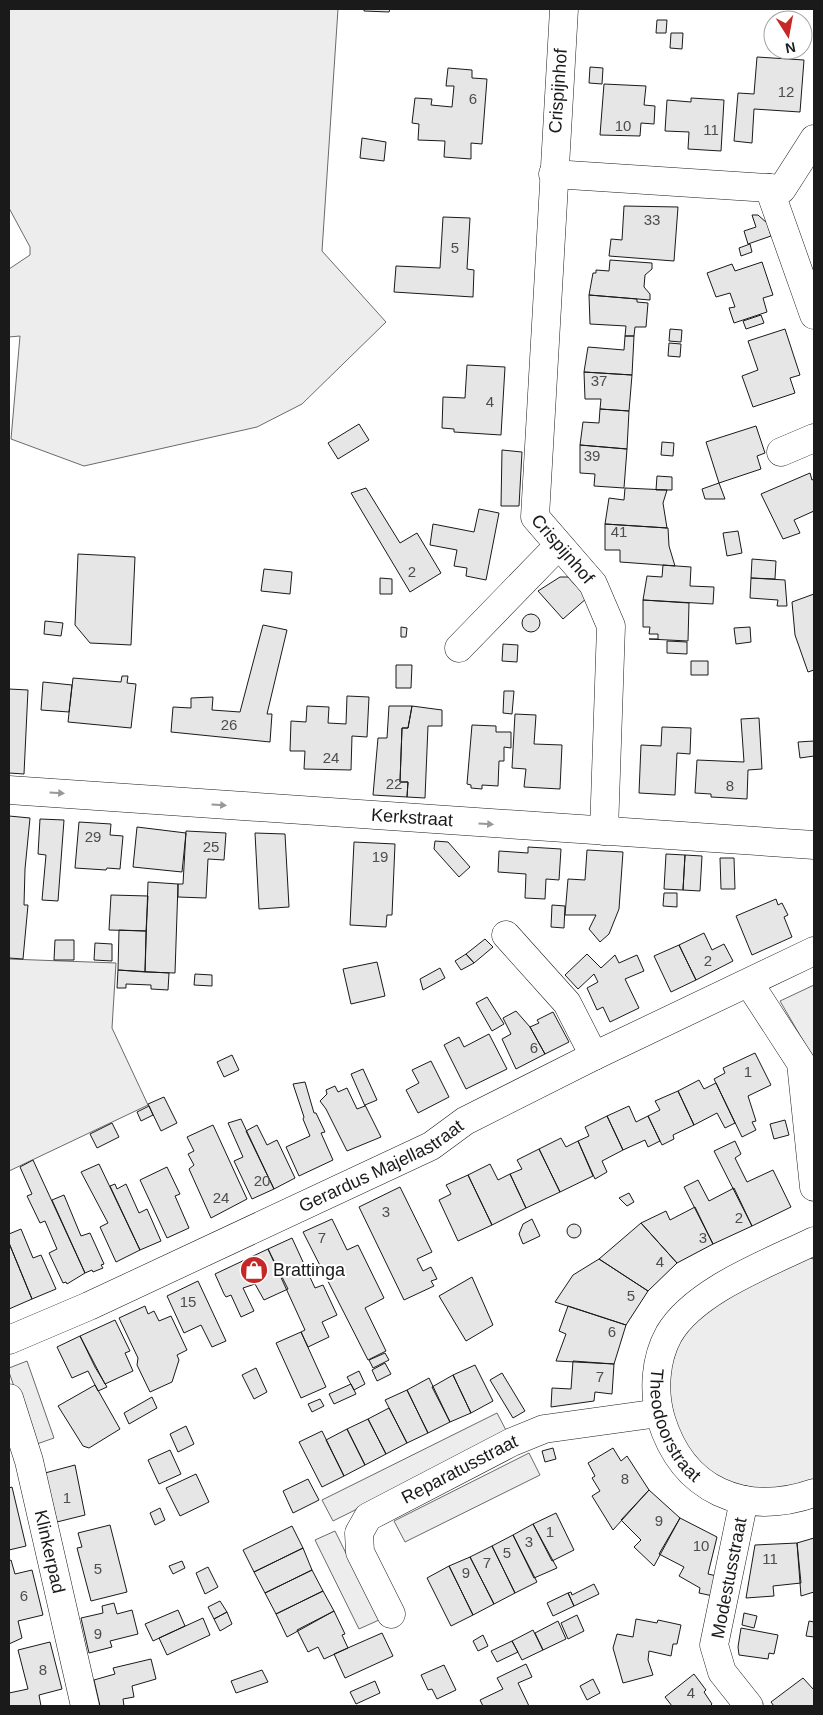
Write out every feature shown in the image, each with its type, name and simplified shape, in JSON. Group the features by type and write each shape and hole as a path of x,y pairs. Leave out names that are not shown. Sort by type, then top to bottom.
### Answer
{"street":[{"name":"Crispijnhof","path":"564,9 534,517 594,584 611,626 604,831"},
{"path":"553,174 782,188 814,139"},
{"path":"770,188 814,315"},
{"path":"781,452 814,438"},
{"path":"459,648 558,546"},
{"name":"Kerkstraat","path":"9,790 814,845"},
{"path":"506,935 567,1003 594,1056"},
{"name":"Gerardus Majellastraat","path":"9,1340 90,1306 431,1146 465,1121 594,1056 814,951"},
{"path":"749,982 801,1063 814,1187"},
{"name":"Theodoorstraat","path":"814,1241 713,1291 687,1311 669,1335 659,1362 656,1388 659,1413 668,1440 682,1463 691,1473 720,1492 744,1500 765,1502 788,1500 814,1493"},
{"name":"Klinkerpad","path":"9,1398 29,1461 85,1706"},
{"name":"Reparatusstraat","path":"391,1614 360,1552 359,1533 368,1517 512,1442 544,1429 659,1413"},
{"name":"Modestusstraat","path":"744,1500 714,1645 722,1672 749,1706"}],"shaded area":[{"path":"9,9 338,9 322,251 386,322 302,404 257,427 84,466 11,439 20,336 9,337 9,269 30,255 30,247 9,208"},
{"path":"9,959 116,963 112,1028 148,1105 9,1171"},
{"path":"814,985 814,1075 812,1056 780,1001"},
{"path":"809,1258 814,1259 814,1480 779,1491 738,1487 701,1466 672,1422 667,1380 679,1342 697,1317 724,1298"},
{"path":"27,1361 54,1438 34,1445 9,1372 9,1368"},
{"path":"497,1413 508,1434 333,1521 322,1500"},
{"path":"529,1453 540,1475 405,1542 394,1521"},
{"path":"335,1531 379,1620 359,1629 315,1540"}],"building":[{"path":"364,9 390,9 389,12 364,11"},
{"path":"657,20 667,20 666,33 656,33"},
{"path":"671,33 683,33 682,49 670,48"},
{"path":"757,57 763,57 763,60 804,60 800,112 754,109 752,143 734,141 738,93 754,94"},
{"path":"590,67 603,68 602,84 589,83"},
{"path":"448,68 472,70 472,78 487,79 482,144 471,143 471,159 444,157 445,141 418,140 419,124 412,123 415,98 432,99 431,105 452,107 454,86 446,86"},
{"path":"604,84 646,86 644,105 655,106 654,124 641,123 640,136 600,135"},
{"path":"691,98 724,100 721,151 688,149 689,132 665,131 667,100 691,102"},
{"path":"362,138 386,142 384,161 360,158"},
{"path":"624,206 678,207 674,261 609,256 611,239 622,240"},
{"path":"752,215 758,215 767,223 771,236 748,244 744,231 756,227"},
{"path":"443,217 470,218 467,269 474,270 473,297 394,292 396,266 440,268"},
{"path":"750,244 752,252 741,256 739,248"},
{"path":"610,260 652,263 652,269 645,275 644,287 650,294 650,300 589,295 593,273 596,273 596,270 609,271"},
{"path":"762,262 773,295 763,298 767,312 734,323 729,308 735,307 730,293 716,297 707,273 732,264 735,271"},
{"path":"589,295 637,299 637,302 648,303 646,327 635,327 634,336 625,336 626,326 590,324"},
{"path":"761,315 764,323 746,329 743,321"},
{"path":"670,329 682,330 681,342 669,341"},
{"path":"785,329 800,375 790,378 795,393 753,407 742,376 758,370 748,341"},
{"path":"625,336 634,336 632,375 584,372 588,347 624,350"},
{"path":"669,343 681,344 680,357 668,356"},
{"path":"467,365 505,367 501,435 454,432 454,429 442,428 443,397 465,398"},
{"path":"584,372 632,375 629,411 600,409 601,399 585,399"},
{"path":"600,409 629,411 627,449 580,445 583,422 599,423"},
{"path":"359,424 369,440 338,459 328,443"},
{"path":"756,426 765,453 757,456 761,469 719,483 706,442"},
{"path":"662,442 674,443 673,456 661,455"},
{"path":"580,445 627,449 624,488 594,486 595,474 580,473"},
{"path":"502,450 522,452 519,506 501,506"},
{"path":"810,473 812,480 814,479 814,511 794,520 800,533 783,539 761,494"},
{"path":"657,476 672,477 672,490 656,490"},
{"path":"719,483 725,499 705,499 702,489"},
{"path":"366,488 400,543 417,533 441,573 410,592 351,493"},
{"path":"625,488 667,490 663,503 667,528 605,524 609,498 624,500"},
{"path":"479,509 499,513 486,580 466,576 467,568 454,566 457,550 430,545 433,524 474,532"},
{"path":"605,524 668,528 669,546 675,566 620,562 620,550 605,550"},
{"path":"738,531 742,553 727,556 723,533"},
{"path":"78,554 135,557 131,645 90,643 75,625"},
{"path":"752,559 776,561 775,579 751,578"},
{"path":"663,565 691,567 690,586 714,587 713,604 643,600 647,576 662,577"},
{"path":"264,569 292,572 290,594 261,591"},
{"path":"560,577 568,577 587,598 563,619 538,591"},
{"path":"380,578 392,579 392,594 380,594"},
{"path":"751,578 785,580 787,606 777,606 778,600 750,598"},
{"path":"814,594 814,670 808,672 795,635 792,602"},
{"path":"643,600 689,603 688,641 649,639 658,639 658,634 649,634 650,627 643,627"},
{"path":"531,614 537,617 540,623 537,629 531,632 525,629 522,623 525,617"},
{"path":"45,621 63,623 61,636 44,634"},
{"path":"263,625 287,630 267,714 272,714 270,742 171,732 173,707 191,708 191,698 213,697 212,710 240,712"},
{"path":"401,627 407,628 406,637 401,637"},
{"path":"750,627 751,642 736,644 734,628"},
{"path":"667,641 687,642 687,654 667,653"},
{"path":"503,644 518,645 517,662 502,661"},
{"path":"691,661 708,661 708,675 691,675"},
{"path":"396,665 412,665 411,688 396,688"},
{"path":"122,676 128,676 127,683 136,684 131,728 68,722 73,678 121,682"},
{"path":"43,682 72,685 69,712 41,710"},
{"path":"9,689 28,690 24,774 9,773"},
{"path":"504,691 514,691 512,714 503,713"},
{"path":"347,696 369,697 367,737 352,736 351,770 304,769 305,751 290,751 291,721 306,722 307,706 329,707 328,723 346,724"},
{"path":"389,706 412,706 408,728 402,728 400,782 408,782 407,797 373,795 378,738 387,738"},
{"path":"412,706 442,710 442,726 428,726 425,798 407,797 408,782 400,782 402,728 408,728"},
{"path":"515,714 536,715 534,744 562,745 560,789 524,787 526,769 512,768"},
{"path":"759,718 762,769 748,770 747,799 711,797 711,794 695,793 697,760 744,762 741,719"},
{"path":"472,725 496,726 496,732 511,732 511,748 504,747 504,761 499,761 498,786 482,785 482,789 471,788 471,785 467,784"},
{"path":"662,727 691,728 690,754 677,753 675,795 639,793 641,745 661,746"},
{"path":"814,741 814,756 800,758 798,742"},
{"path":"9,816 30,818 25,869 24,905 28,905 23,959 9,958"},
{"path":"40,819 64,820 58,901 42,900 46,855 38,854"},
{"path":"79,822 111,824 110,835 123,836 120,869 75,868"},
{"path":"137,827 186,833 182,872 133,867"},
{"path":"186,831 226,833 224,860 208,859 206,898 178,897 178,884 183,884"},
{"path":"255,833 285,834 289,907 259,909"},
{"path":"435,841 448,842 470,867 459,877 434,849"},
{"path":"354,842 395,844 392,915 387,915 386,927 350,925"},
{"path":"528,847 561,849 559,880 546,879 545,899 525,898 526,874 498,872 499,851 528,853"},
{"path":"587,850 623,852 619,909 609,934 600,942 589,929 596,915 565,915 568,879 585,880"},
{"path":"666,854 685,855 683,890 664,889"},
{"path":"685,855 702,856 700,891 683,890"},
{"path":"720,858 734,858 735,889 721,889"},
{"path":"148,882 178,884 175,973 145,972"},
{"path":"664,893 677,893 677,907 663,906"},
{"path":"111,895 148,896 146,931 109,930"},
{"path":"776,899 778,905 782,903 788,915 784,917 792,937 752,955 736,916"},
{"path":"552,905 565,906 564,928 551,927"},
{"path":"119,930 146,931 145,972 118,970"},
{"path":"704,933 712,950 724,944 733,961 696,980 679,945"},
{"path":"485,939 493,947 474,963 466,954"},
{"path":"55,940 74,940 74,960 54,960"},
{"path":"95,943 112,944 112,961 94,960"},
{"path":"679,945 696,980 671,992 654,956"},
{"path":"466,954 474,963 461,970 455,961"},
{"path":"587,954 601,968 615,955 619,963 637,955 644,971 625,979 639,1008 610,1022 603,1007 597,1010 587,988 598,982 594,974 578,989 565,975"},
{"path":"377,962 385,996 351,1004 343,969"},
{"path":"440,968 445,978 423,990 420,979"},
{"path":"118,970 169,973 168,990 151,989 151,985 126,984 126,988 117,988"},
{"path":"195,974 212,975 212,986 194,985"},
{"path":"487,997 504,1024 492,1031 476,1003"},
{"path":"516,1011 530,1027 545,1054 516,1069 502,1039 511,1034 503,1018"},
{"path":"553,1012 569,1042 545,1054 530,1027 539,1023 537,1020"},
{"path":"489,1034 507,1069 466,1089 444,1045 459,1037 464,1047"},
{"path":"755,1053 771,1085 748,1096 756,1121 752,1122 756,1130 742,1137 714,1079 725,1073 723,1068"},
{"path":"232,1055 239,1070 224,1077 217,1062"},
{"path":"431,1061 449,1097 418,1113 406,1090 419,1083 412,1070"},
{"path":"363,1069 377,1100 365,1105 381,1137 347,1151 320,1101 327,1094 326,1090 335,1086 338,1092 347,1088 357,1109 365,1106 351,1074"},
{"path":"699,1080 704,1089 716,1083 735,1123 725,1128 717,1113 694,1125 678,1091"},
{"path":"305,1082 314,1113 316,1113 325,1132 321,1133 333,1160 299,1176 286,1147 310,1136 293,1084"},
{"path":"678,1091 694,1125 673,1135 674,1139 662,1145 648,1116 660,1110 655,1101"},
{"path":"164,1097 177,1123 161,1131 148,1104"},
{"path":"149,1106 153,1115 141,1121 137,1112"},
{"path":"629,1106 636,1122 648,1116 660,1141 648,1147 645,1140 623,1150 607,1116"},
{"path":"607,1116 623,1150 602,1161 607,1172 595,1179 578,1141 589,1136 585,1127"},
{"path":"241,1119 274,1189 252,1199 234,1161 243,1157 228,1123"},
{"path":"785,1120 789,1135 774,1139 770,1124"},
{"path":"112,1123 119,1137 97,1148 90,1134"},
{"path":"213,1125 247,1199 211,1218 189,1169 194,1165 188,1154 194,1151 187,1137"},
{"path":"257,1125 267,1145 277,1140 295,1178 274,1189 246,1131"},
{"path":"561,1138 566,1147 578,1141 593,1176 560,1192 539,1149"},
{"path":"735,1141 741,1154 735,1158 747,1182 773,1170 791,1207 752,1226 714,1151"},
{"path":"539,1149 560,1192 526,1208 510,1174 522,1169 517,1160"},
{"path":"33,1160 85,1273 67,1284 66,1282 63,1283 49,1253 57,1249 45,1221 40,1223 27,1196 32,1194 20,1167"},
{"path":"99,1164 140,1250 116,1262 100,1227 108,1223 81,1172"},
{"path":"490,1164 498,1180 510,1174 526,1208 492,1225 468,1175"},
{"path":"167,1167 180,1194 175,1196 189,1228 167,1238 140,1180"},
{"path":"468,1175 492,1225 458,1241 439,1200 451,1194 446,1185"},
{"path":"698,1180 709,1201 734,1188 752,1226 713,1244 684,1187"},
{"path":"115,1184 117,1189 126,1184 139,1213 147,1209 161,1241 140,1250 110,1186"},
{"path":"400,1187 432,1252 417,1259 423,1271 431,1267 437,1279 431,1281 434,1286 404,1300 359,1207"},
{"path":"629,1193 634,1202 627,1206 619,1198"},
{"path":"64,1195 81,1236 90,1233 104,1264 101,1265 103,1268 85,1273 52,1200"},
{"path":"695,1207 713,1244 677,1263 641,1223 666,1211 670,1220"},
{"path":"332,1219 347,1250 358,1245 384,1298 365,1308 386,1351 368,1360 303,1232"},
{"path":"532,1219 540,1236 523,1244 519,1234 523,1224"},
{"path":"641,1223 677,1263 648,1291 599,1259"},
{"path":"571,1224 577,1224 581,1231 577,1238 571,1238 567,1234 567,1228"},
{"path":"21,1229 33,1258 41,1255 56,1289 32,1299 9,1243 9,1234"},
{"path":"292,1238 315,1288 323,1285 337,1315 322,1322 329,1337 308,1347 301,1332 305,1330 268,1249"},
{"path":"9,1243 32,1299 9,1309"},
{"path":"268,1249 288,1289 264,1300 255,1284 243,1288 254,1311 241,1317 231,1295 226,1297 215,1274"},
{"path":"599,1259 648,1291 626,1325 555,1302 573,1275"},
{"path":"472,1277 493,1325 466,1341 439,1296"},
{"path":"198,1281 226,1341 212,1347 201,1325 184,1333 167,1296"},
{"path":"145,1306 148,1314 154,1311 159,1321 171,1316 187,1350 177,1355 179,1360 172,1382 150,1392 137,1365 138,1358 119,1318"},
{"path":"568,1306 626,1325 614,1364 556,1361 566,1334 559,1331"},
{"path":"115,1320 130,1351 125,1353 133,1371 105,1384 80,1336"},
{"path":"301,1332 326,1387 301,1398 276,1343"},
{"path":"80,1336 107,1387 98,1391 88,1371 72,1378 57,1347"},
{"path":"385,1353 389,1360 373,1368 369,1360"},
{"path":"573,1361 614,1364 612,1394 595,1392 594,1401 551,1407 552,1388 571,1389"},
{"path":"385,1363 391,1374 377,1381 372,1370"},
{"path":"475,1365 493,1401 471,1413 453,1375"},
{"path":"256,1368 267,1392 254,1399 242,1375"},
{"path":"359,1371 365,1384 354,1390 347,1377"},
{"path":"502,1373 525,1411 513,1418 490,1380"},
{"path":"453,1375 471,1413 450,1422 432,1387"},
{"path":"429,1378 450,1422 428,1433 407,1390"},
{"path":"351,1384 356,1394 334,1404 329,1394"},
{"path":"95,1385 120,1429 89,1448 83,1446 58,1406"},
{"path":"407,1390 428,1433 407,1443 385,1400"},
{"path":"152,1397 157,1408 129,1424 124,1413"},
{"path":"320,1399 324,1406 312,1412 308,1404"},
{"path":"389,1408 407,1443 386,1454 368,1419"},
{"path":"368,1419 386,1454 365,1465 347,1429"},
{"path":"186,1426 194,1444 178,1452 170,1434"},
{"path":"347,1429 365,1465 344,1476 326,1440"},
{"path":"322,1431 344,1476 322,1487 299,1442"},
{"path":"553,1448 556,1459 545,1462 542,1451"},
{"path":"613,1448 621,1461 627,1456 649,1490 613,1530 592,1496 600,1491 592,1478 595,1476 588,1463"},
{"path":"170,1450 181,1474 159,1484 148,1460"},
{"path":"75,1465 85,1515 57,1522 45,1473"},
{"path":"196,1474 209,1502 180,1516 166,1488"},
{"path":"308,1479 319,1500 293,1513 283,1491"},
{"path":"12,1487 26,1546 9,1550 9,1488"},
{"path":"649,1490 680,1518 654,1566 634,1547 641,1540 621,1520"},
{"path":"160,1508 165,1520 155,1525 150,1513"},
{"path":"556,1513 574,1550 552,1561 533,1524"},
{"path":"680,1518 717,1537 708,1574 717,1576 713,1596 699,1593 700,1588 679,1576 684,1567 659,1554"},
{"path":"533,1524 557,1568 534,1578 513,1535"},
{"path":"110,1525 127,1592 91,1601 77,1548 82,1547 78,1533"},
{"path":"292,1526 303,1548 254,1572 243,1550"},
{"path":"513,1535 537,1582 515,1593 492,1546"},
{"path":"814,1538 814,1592 801,1596 797,1543"},
{"path":"797,1543 801,1583 773,1586 774,1596 746,1598 755,1545"},
{"path":"492,1546 515,1593 494,1604 470,1557"},
{"path":"303,1548 312,1570 265,1593 254,1572"},
{"path":"470,1557 494,1604 473,1615 449,1566"},
{"path":"11,1560 15,1574 32,1570 43,1615 18,1621 22,1638 9,1644 9,1561"},
{"path":"182,1561 185,1568 173,1574 169,1566"},
{"path":"449,1566 473,1615 451,1626 427,1578"},
{"path":"208,1567 218,1587 205,1594 196,1573"},
{"path":"312,1570 323,1591 276,1614 265,1593"},
{"path":"594,1584 599,1594 574,1606 568,1593 571,1592 572,1595"},
{"path":"323,1591 334,1611 287,1637 276,1614"},
{"path":"568,1593 574,1606 553,1616 547,1603"},
{"path":"220,1601 227,1612 214,1619 208,1607"},
{"path":"114,1603 117,1614 132,1610 138,1634 110,1641 112,1647 89,1653 81,1618 103,1613 102,1606"},
{"path":"178,1610 185,1626 153,1641 145,1624"},
{"path":"334,1611 345,1634 342,1635 348,1648 324,1659 318,1647 308,1652 297,1630"},
{"path":"227,1612 232,1624 220,1631 214,1619"},
{"path":"744,1613 757,1616 754,1628 742,1625"},
{"path":"577,1615 584,1631 568,1639 561,1623"},
{"path":"203,1618 210,1635 167,1655 159,1638"},
{"path":"636,1619 657,1623 658,1620 681,1625 677,1644 673,1644 671,1656 649,1651 648,1660 653,1675 623,1683 613,1648 617,1634 633,1637"},
{"path":"558,1621 566,1639 543,1650 535,1633"},
{"path":"809,1621 814,1622 814,1637 806,1636"},
{"path":"741,1628 778,1635 774,1654 769,1653 768,1659 739,1655 738,1647"},
{"path":"533,1630 543,1650 522,1660 512,1641"},
{"path":"382,1633 393,1656 345,1678 334,1654"},
{"path":"483,1635 488,1646 478,1651 473,1641"},
{"path":"512,1641 518,1652 497,1662 491,1651"},
{"path":"50,1642 62,1689 39,1695 41,1706 9,1706 9,1693 28,1689 18,1650"},
{"path":"151,1659 156,1679 132,1686 134,1697 123,1699 124,1706 100,1706 94,1680 115,1674 113,1668"},
{"path":"526,1664 532,1677 518,1683 529,1706 483,1706 480,1700 503,1689 497,1678"},
{"path":"444,1665 456,1690 437,1699 432,1689 428,1690 421,1675"},
{"path":"262,1670 268,1682 236,1693 231,1681"},
{"path":"694,1674 706,1690 704,1692 712,1704 710,1706 672,1706 665,1697"},
{"path":"803,1678 814,1690 814,1706 774,1706 771,1702"},
{"path":"593,1679 600,1693 587,1700 580,1686"},
{"path":"375,1681 380,1693 356,1704 350,1692"}],"place":[{"name":"Brattinga","path":"254,1270"}]}
